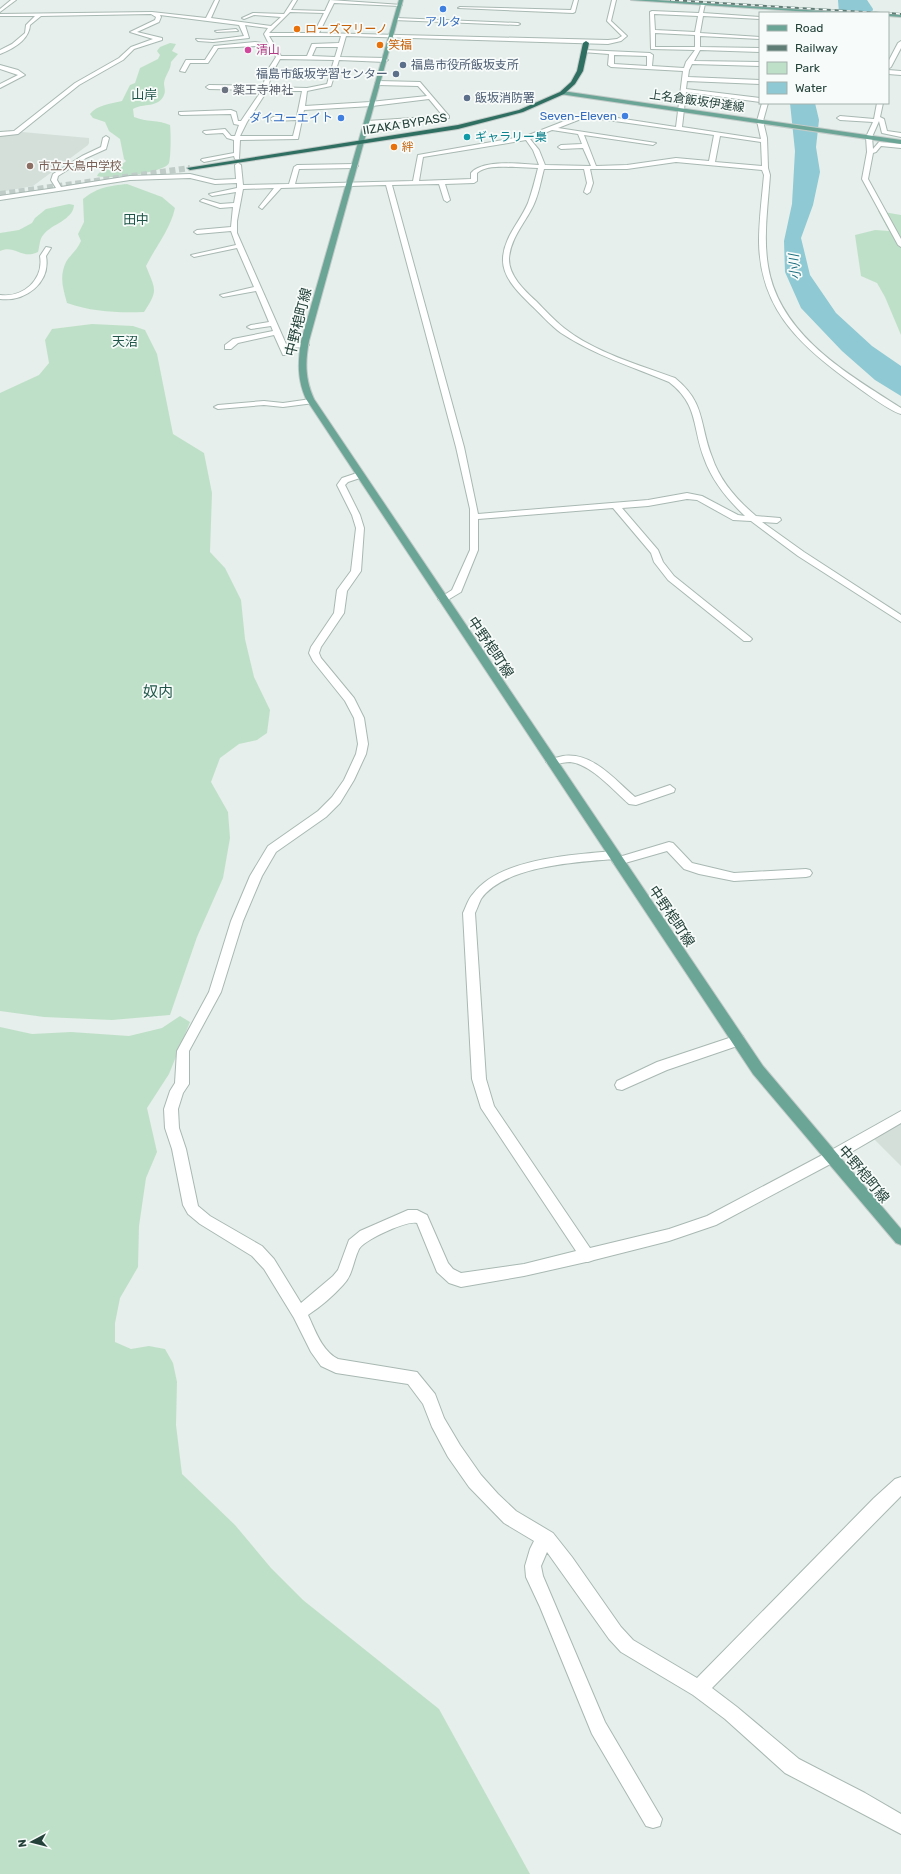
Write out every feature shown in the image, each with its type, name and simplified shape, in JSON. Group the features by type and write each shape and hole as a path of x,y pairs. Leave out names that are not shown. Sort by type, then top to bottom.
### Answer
{"highway":[{"name":"IIZAKA BYPASS","path":"190,168 458,127 528,109 562,93 573,83 580,71 586,43"}],"main road":[{"path":"633,0 800,12 806,10 834,12"},
{"name":"中野梍町線","path":"401,2 304,345 301,364 301,376 304,388 311,401 551,762 758,1070 901,1239"},
{"path":"889,15 901,16"},
{"name":"上名倉飯坂伊達線","path":"562,93 901,142"}],"street":[{"path":"0,12 14,0"},
{"path":"208,19 217,0"},
{"path":"266,34 271,27 287,13 295,0"},
{"path":"454,21 461,6 573,12 576,0"},
{"path":"396,19 454,21 586,43 612,42 625,36 609,21 614,0"},
{"path":"781,0 794,0"},
{"path":"316,34 332,1 401,2"},
{"path":"679,129 686,70 689,62 698,49 697,33 703,4"},
{"path":"152,13 156,7"},
{"path":"250,9 253,14"},
{"path":"0,52 14,45 26,32 28,24 42,14 53,10"},
{"path":"515,32 524,10"},
{"path":"244,18 253,14 327,12"},
{"path":"759,18 652,12 652,48 759,50"},
{"path":"0,134 16,133 60,96 77,84 121,59 123,54 138,45 160,39 132,32 157,22 159,17 152,13"},
{"path":"0,15 152,13 208,19 241,25 271,27"},
{"path":"734,23 735,17"},
{"path":"217,31 242,30 241,25"},
{"path":"198,40 221,41 229,38 247,37 243,26 241,25"},
{"path":"734,29 734,35"},
{"path":"652,31 734,35 759,38"},
{"path":"266,34 391,35 515,32"},
{"path":"266,34 279,57"},
{"path":"209,87 242,89 322,88 329,85 338,59 344,34"},
{"path":"182,71 188,61 206,62 216,47 254,44 272,46"},
{"path":"889,65 901,44"},
{"path":"309,58 314,45 342,45"},
{"path":"585,52 650,55 649,68"},
{"path":"612,53 610,66 686,70"},
{"path":"279,57 385,60"},
{"path":"279,57 268,75 265,89 242,123 238,138 237,159 240,186 236,205 234,229 239,246 284,350 304,345"},
{"path":"689,62 759,64"},
{"path":"0,67 16,71 22,75 0,86"},
{"path":"889,72 901,73"},
{"path":"686,79 759,82"},
{"path":"367,123 447,117 420,84 378,83"},
{"path":"206,132 222,130 225,131 231,138 296,138 305,89"},
{"path":"683,90 759,100"},
{"path":"302,108 431,97"},
{"path":"765,104 760,121 764,141 765,168 767,175 762,224 763,254 770,291 776,304 793,328 814,348 859,384 901,412"},
{"path":"880,104 876,120 869,137 870,152 865,181 901,245"},
{"path":"181,112 231,112 234,113 236,123 242,123"},
{"path":"416,183 420,156 527,138 585,115 653,144 676,160 765,168"},
{"path":"273,119 300,118"},
{"path":"840,118 881,119 884,132 901,135"},
{"path":"552,129 653,144"},
{"path":"0,198 130,178 190,176 240,186 349,185 474,181 474,174 477,170 489,166 627,166 653,144 679,129 764,141"},
{"path":"580,133 594,167"},
{"path":"712,163 717,134"},
{"path":"59,188 54,180 55,175 84,157 104,148 106,138"},
{"path":"527,138 536,150 542,166 531,203 511,239 507,250 506,260 509,275 525,295 562,330 574,338 596,350 672,380 682,386 693,401 704,446 716,477 734,501 752,519 782,542 901,619"},
{"path":"870,152 874,151 879,144 901,146"},
{"path":"479,146 482,152"},
{"path":"561,147 585,146"},
{"path":"485,158 489,166"},
{"path":"204,160 237,159"},
{"path":"291,186 297,167 355,166"},
{"path":"587,167 590,183 587,192"},
{"path":"442,182 447,200"},
{"path":"390,184 460,447 472,500 474,517 474,550 456,592 443,599"},
{"path":"212,194 240,186"},
{"path":"262,207 279,186"},
{"path":"203,201 220,206 236,205"},
{"path":"197,232 234,229"},
{"path":"194,255 239,246"},
{"path":"0,296 15,297 37,283 42,274 41,268 44,262 43,256 48,248"},
{"path":"223,295 257,289"},
{"path":"251,327 272,324"},
{"path":"228,347 236,340 276,332"},
{"path":"218,407 264,404 283,405 311,401"},
{"path":"236,413 240,405"},
{"path":"360,475 345,480 341,485 356,515 360,528 356,571 351,580 342,590 339,603 339,613 316,647 314,653 316,659 350,700 359,718 363,744 361,754 349,780 336,800 322,814 272,849 256,876 237,921 215,992 183,1051 182,1084 177,1091 171,1109 172,1128 179,1149 190,1205 193,1210 224,1232 257,1251 269,1264 299,1313 316,1347 326,1361 336,1366 412,1377 429,1399 438,1422 454,1451 475,1481 510,1517 547,1539 627,1646 699,1689 731,1713 792,1766 858,1800 901,1825"},
{"path":"474,517 648,503 679,496 692,496 699,498 736,518 777,520"},
{"path":"616,506 655,552 659,562 671,578 747,639"},
{"path":"551,762 570,759 584,762 636,802 670,789"},
{"path":"588,1256 488,1108 483,1095 479,1079 470,913 471,906 482,891 505,875 555,862 616,858 669,846 688,866 699,870 734,877 806,873"},
{"path":"622,1085 662,1066 738,1040"},
{"path":"299,1313 338,1281 344,1273 354,1244 366,1236 408,1216 417,1216 422,1219 442,1267 448,1274 461,1280 524,1270 588,1256 670,1235 711,1221 831,1157 901,1116"},
{"path":"699,1689 880,1504 901,1485"},
{"path":"547,1539 538,1549 534,1557 533,1566 535,1577 547,1602 598,1728 653,1819"}],"shaded area":[{"name":"市立大鳥中学校","path":"22,132 89,138 89,143 33,186 0,192 0,135 7,136"},
{"path":"901,1123 901,1166 873,1138"}],"green space":[{"path":"170,43 176,44 172,51 178,54 171,62 164,83 165,92 162,99 155,104 133,109 134,117 170,125 171,144 169,163 165,167 147,173 112,177 97,176 103,170 126,161 124,159 120,139 109,131 105,122 93,118 90,114 100,107 122,101 130,85 135,83 140,68 158,59 160,55 157,51 160,47"},
{"path":"127,184 162,197 175,208 170,224 146,266 154,289 154,294 149,305 144,312 125,312 86,308 67,303 62,278 66,262 81,241 78,234 84,222 83,199 88,195 104,188"},
{"path":"69,204 74,205 73,210 66,218 42,236 38,252 27,254 10,249 0,251 0,233 19,230 32,223 35,218 46,209"},
{"path":"878,211 901,215 901,335 885,297 877,283 861,276 855,235 875,230 889,231"},
{"path":"92,324 133,326 145,330 157,354 173,434 204,453 212,493 210,552 225,568 241,600 245,639 254,677 270,710 267,733 257,740 239,744 220,758 211,782 228,812 230,838 223,878 197,937 170,1015 112,1020 44,1017 0,1011 0,393 39,375 49,363 45,340 52,329"},
{"path":"180,1016 190,1022 169,1074 147,1108 157,1152 146,1178 139,1226 138,1267 120,1298 115,1323 115,1342 131,1349 149,1346 165,1349 173,1363 177,1382 176,1425 182,1474 235,1525 271,1568 303,1600 439,1709 530,1874 0,1874 0,1027 32,1034 71,1032 129,1036 162,1028"}],"water":[{"path":"838,0 867,0 873,9 872,12 839,12"},
{"name":"小川","path":"790,104 815,104 819,120 816,147 820,172 813,205 801,238 810,275 836,313 872,346 901,366 901,396 875,380 842,351 801,308 785,272 784,241 792,204 795,151"}],"tunnel":[{"path":"0,194 190,168"}],"railway":[{"path":"671,0 865,12"},
{"path":"889,13 901,14"}],"place":[{"name":"アルタ","path":"443,9"},
{"name":"ローズマリーノ","path":"297,29"},
{"name":"笑福","path":"380,45"},
{"name":"清山","path":"248,50"},
{"name":"福島市役所飯坂支所","path":"403,65"},
{"name":"福島市飯坂学習センター","path":"396,74"},
{"name":"薬王寺神社","path":"225,90"},
{"name":"飯坂消防署","path":"467,98"},
{"name":"Seven-Eleven","path":"625,116"},
{"name":"ダイユーエイト","path":"341,118"},
{"name":"ギャラリー梟","path":"467,137"},
{"name":"絆","path":"394,147"},
{"name":"市立大鳥中学校","path":"30,166"}],"district":[{"name":"山岸","path":"144,94"},
{"name":"田中","path":"136,219"},
{"name":"天沼","path":"125,341"},
{"name":"奴内","path":"158,692"}]}
